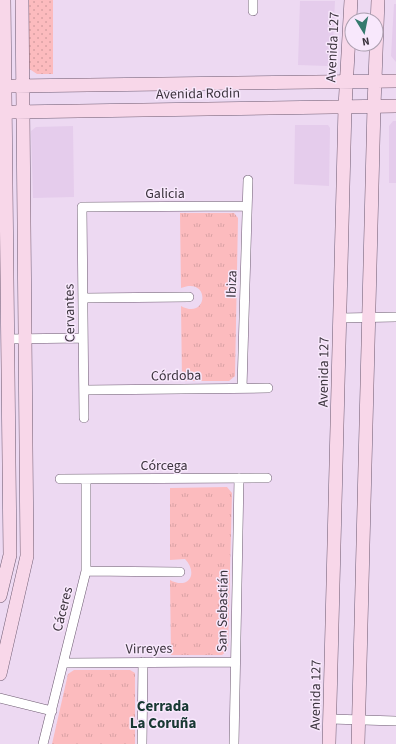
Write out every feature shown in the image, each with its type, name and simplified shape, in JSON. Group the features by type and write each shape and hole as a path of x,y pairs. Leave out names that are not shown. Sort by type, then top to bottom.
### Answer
{"main road":[{"path":"0,596 3,572 10,555 4,481 4,390 7,339 3,297 2,86 4,0"},
{"path":"0,674 27,556 22,0"},
{"name":"Avenida 127","path":"330,744 345,107 351,0"},
{"path":"358,744 378,0"},
{"name":"Avenida Rodin","path":"2,86 396,81"},
{"name":"Avenida Rodin","path":"2,112 396,106"}],"street":[{"path":"253,11 254,0"},
{"name":"Ibiza","path":"242,388 248,180"},
{"path":"3,206 24,206"},
{"name":"Galicia","path":"82,207 247,206"},
{"name":"Cervantes","path":"82,207 84,418"},
{"path":"83,298 189,297"},
{"path":"340,318 369,316 396,317"},
{"path":"7,339 84,338"},
{"name":"Córdoba","path":"84,390 268,388"},
{"name":"San Sebastián","path":"234,744 239,478"},
{"name":"Córcega","path":"60,479 267,478"},
{"name":"Cáceres","path":"44,744 86,571 86,479"},
{"path":"86,571 180,572"},
{"path":"142,744 143,662"},
{"name":"Virreyes","path":"64,663 235,662"},
{"path":"0,698 52,711"},
{"path":"330,719 396,722"}],"shaded area":[{"path":"300,1 335,1 332,63 328,66 298,65"},
{"path":"394,4 396,4 396,62 391,56"},
{"path":"393,121 396,121 396,183 389,183 389,126"},
{"path":"295,125 328,125 330,128 329,186 294,184"},
{"path":"73,126 74,197 33,198 31,131 36,127"}],"green space":[{"path":"27,0 53,0 53,74 37,74 28,68"},
{"path":"180,213 234,213 238,218 235,376 229,381 182,381 181,306 190,309 197,308 201,304 202,298 201,292 197,288 191,286 181,288"},
{"path":"227,487 232,493 228,650 222,655 171,655 170,580 176,583 186,582 190,579 191,570 185,559 170,560 170,488"},
{"path":"74,670 130,670 135,673 135,744 52,744 68,674"}],"district":[{"name":"Cerrada La Coruña","path":"163,714"}]}
